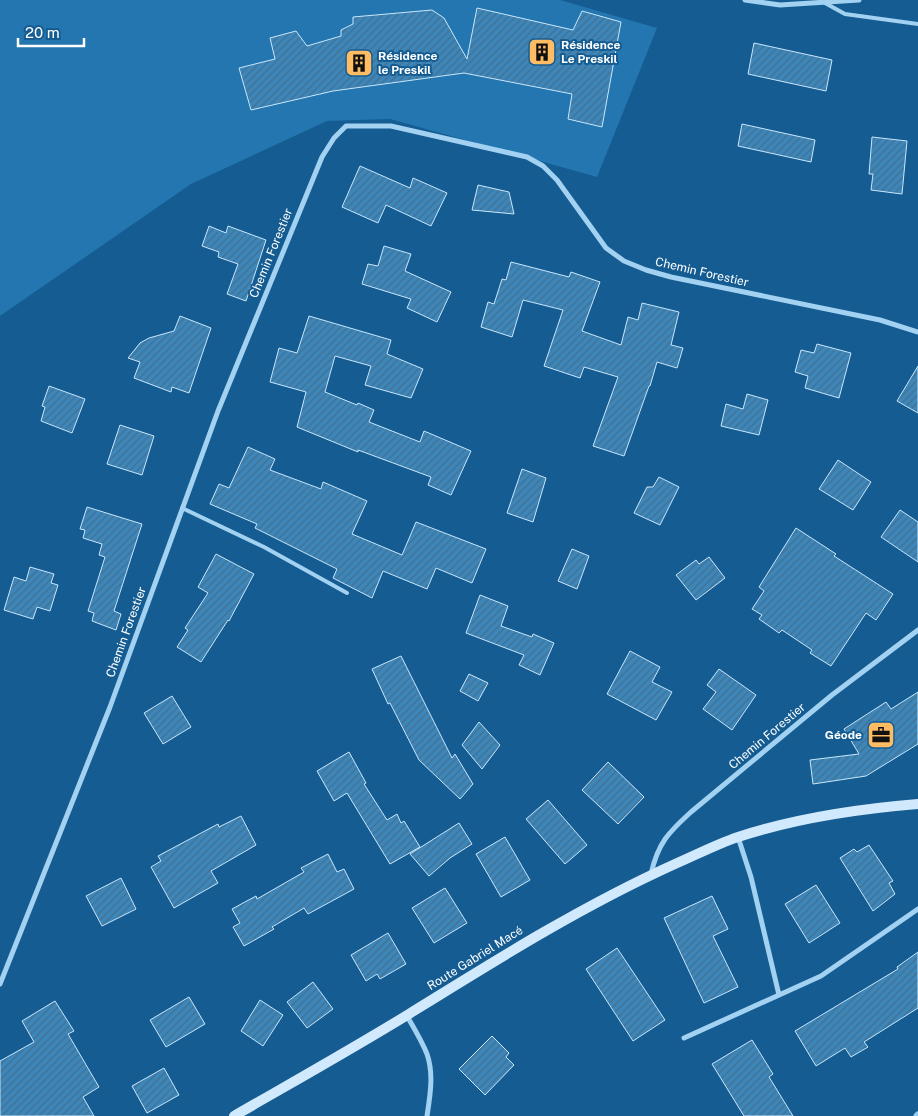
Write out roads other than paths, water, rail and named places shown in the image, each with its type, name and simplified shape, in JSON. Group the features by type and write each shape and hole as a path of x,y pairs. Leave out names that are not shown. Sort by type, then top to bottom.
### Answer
{"main road":[{"name":"Route Gabriel Macé","path":"234,1116 407,1015 514,948 586,907 651,875 738,837 786,824 869,808 918,804"}],"street":[{"path":"744,0 780,6 859,0"},
{"name":"Chemin Forestier","path":"0,984 110,706 242,350 322,157 334,138 346,126 391,126 527,158 543,166 557,180 606,248 624,261 646,270 671,278 880,320 918,332"},
{"name":"Chemin Forestier","path":"651,875 659,846 671,831 691,812 832,695 918,630"},
{"path":"738,837 752,877 779,995"},
{"path":"684,1038 821,976 918,909"},
{"path":"407,1015 426,1053 431,1070 430,1098 426,1116"}],"lane":[{"path":"825,3 845,14 918,24"},
{"path":"182,508 264,546 346,593"}],"place":[{"name":"Résidence Le Preskil","path":"542,52"},
{"name":"Résidence le Preskil","path":"359,63"},
{"name":"Géode","path":"881,735"}]}
